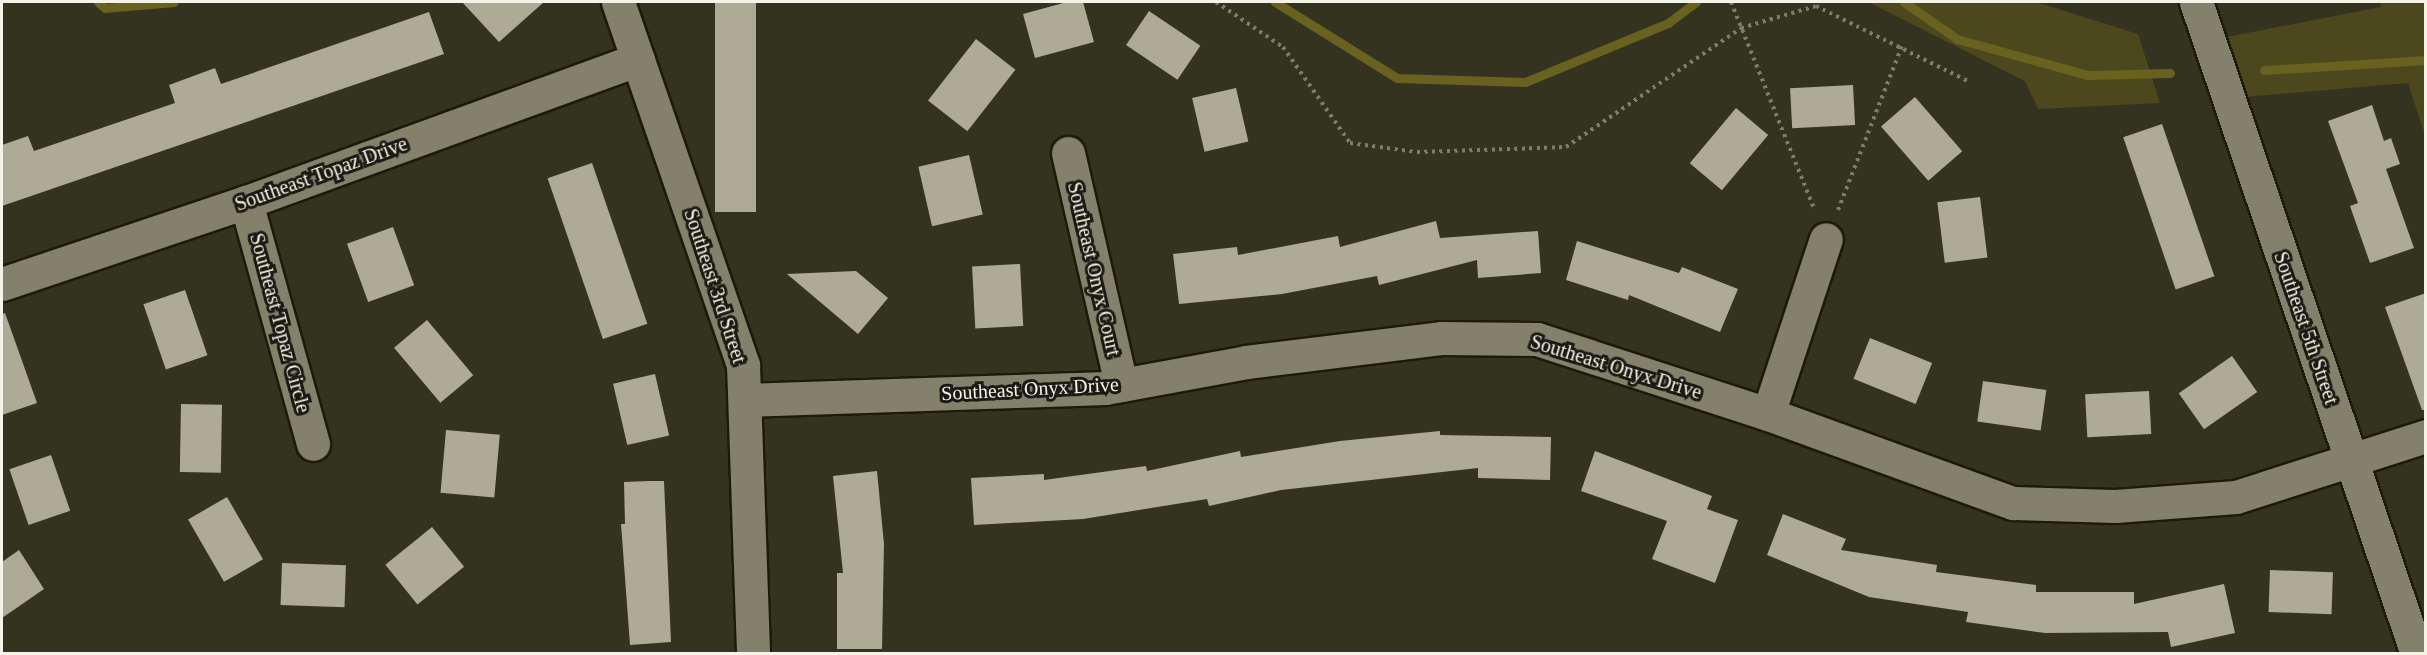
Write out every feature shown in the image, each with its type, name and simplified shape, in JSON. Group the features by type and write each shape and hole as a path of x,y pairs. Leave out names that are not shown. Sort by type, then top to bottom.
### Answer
{"street":[{"name":"Southeast 3rd Street","path":"618,2 743,365 753,654"},
{"name":"Southeast 5th Street","path":"2196,2 2417,654"},
{"name":"Southeast Topaz Drive","path":"2,284 246,202 638,59"},
{"name":"Southeast Onyx Court","path":"1068,153 1121,385"},
{"name":"Southeast Topaz Circle","path":"246,202 313,444"},
{"path":"1768,414 1826,239"},
{"name":"Southeast Onyx Drive","path":"745,400 1121,385 1246,362 1441,338 1537,339 1768,414 2013,503 2115,506 2236,497 2426,436"}],"path":[{"path":"1216,2 1283,47 1350,143 1417,152 1566,147 1741,28 1816,6 1902,46 1968,81"},
{"path":"1731,2 1826,239"},
{"path":"1826,239 1902,46"}],"shaded area":[{"path":"1868,2 2036,2 2138,34 2160,103 2038,109 2025,81"},
{"path":"2380,2 2425,2 2425,135 2408,83 2244,97 2227,37 2381,7"}],"building":[{"path":"462,2 544,2 499,42"},
{"path":"715,2 756,2 756,212 715,212"},
{"path":"1067,2 1083,2 1094,42 1035,58 1023,14"},
{"path":"1149,11 1200,46 1177,80 1126,45"},
{"path":"429,12 444,54 2,206 2,145 28,136 34,151 175,103 169,85 215,68 221,84"},
{"path":"976,39 1015,70 967,131 928,100"},
{"path":"1853,85 1855,125 1792,128 1790,88"},
{"path":"1236,88 1248,142 1205,152 1192,98"},
{"path":"1915,97 1962,151 1928,181 1881,127"},
{"path":"2372,105 2384,141 2391,138 2400,164 2386,169 2414,248 2370,263 2350,206 2358,203 2328,121"},
{"path":"1736,108 1768,135 1722,190 1690,163"},
{"path":"2162,124 2214,276 2176,290 2123,137"},
{"path":"969,155 983,214 932,226 918,167"},
{"path":"592,163 647,324 603,339 548,178"},
{"path":"1980,197 1987,258 1945,263 1937,202"},
{"path":"1436,221 1440,238 1538,231 1541,273 1478,278 1477,260 1379,285 1377,276 1282,294 1179,304 1173,254 1237,247 1238,255 1338,236 1340,247"},
{"path":"393,227 414,285 368,302 347,244"},
{"path":"1577,241 1679,273 1682,267 1738,289 1720,332 1629,295 1628,300 1566,280"},
{"path":"1020,264 1023,326 975,328 972,267"},
{"path":"856,271 888,298 858,334 787,274"},
{"path":"185,290 207,355 166,370 143,304"},
{"path":"2426,293 2426,410 2422,410 2385,307"},
{"path":"5,313 37,403 2,415 2,314"},
{"path":"427,320 473,375 440,403 394,348"},
{"path":"1870,338 1932,363 1916,404 1854,379"},
{"path":"2232,356 2257,392 2204,429 2179,393"},
{"path":"655,374 669,435 627,445 613,384"},
{"path":"1983,381 2046,390 2041,431 1977,422"},
{"path":"2149,391 2151,434 2087,437 2085,394"},
{"path":"181,404 222,405 221,473 180,472"},
{"path":"446,430 500,435 494,497 441,493"},
{"path":"1440,431 1440,435 1551,437 1550,480 1478,478 1478,468 1281,490 1209,506 1207,499 1083,519 974,525 971,478 1044,474 1044,480 1146,466 1147,471 1240,451 1241,457 1340,441"},
{"path":"1595,451 1712,496 1707,509 1738,520 1715,583 1652,559 1667,521 1581,491"},
{"path":"51,455 70,511 29,525 9,469"},
{"path":"877,471 884,544 882,649 837,649 837,573 843,573 833,476"},
{"path":"664,481 671,642 630,645 621,524 625,524 624,482"},
{"path":"227,497 263,559 224,582 188,520"},
{"path":"1783,514 1846,539 1841,550 1937,565 1936,572 2036,585 2036,592 2134,592 2134,604 2224,584 2235,633 2171,647 2168,632 2045,633 1966,622 1968,612 1869,597 1767,555"},
{"path":"432,527 464,567 417,604 385,565"},
{"path":"19,550 44,589 2,618 2,562"},
{"path":"282,563 346,565 344,607 281,605"},
{"path":"2270,570 2333,572 2331,614 2269,612"}],"waterway":[{"path":"98,2 105,8 174,2"},
{"path":"1275,2 1397,78 1525,82 1668,23 1696,2"},
{"path":"1904,2 1957,39 2088,75 2170,73"},
{"path":"2264,70 2426,60"}]}
